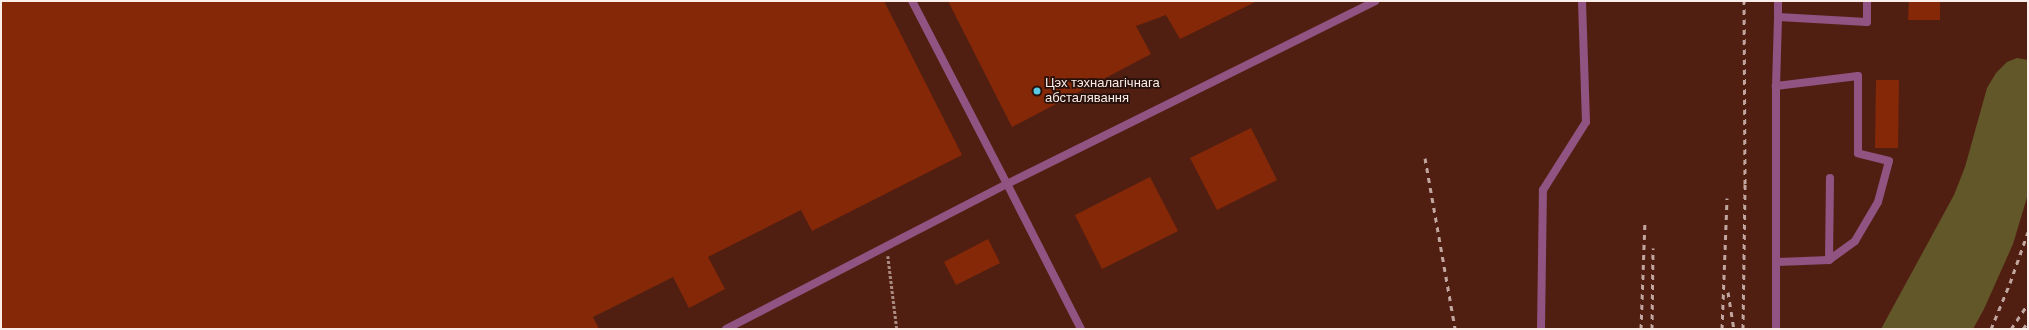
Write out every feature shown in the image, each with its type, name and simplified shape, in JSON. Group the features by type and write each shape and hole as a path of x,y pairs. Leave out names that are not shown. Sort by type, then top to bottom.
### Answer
{"lane":[{"path":"912,1 1081,329"},
{"path":"726,329 1007,184 1375,1"},
{"path":"1541,329 1543,190 1586,122 1582,1"},
{"path":"1776,329 1776,86 1778,1"},
{"path":"1778,17 1867,22 1867,1"},
{"path":"1776,86 1858,76 1858,153 1889,161 1878,202 1855,241 1829,260 1776,262"},
{"path":"1829,260 1830,178"}],"path":[{"path":"887,246 897,329"}],"shaded area":[{"path":"2017,58 2028,60 2028,194 2013,244 1984,309 1973,329 1881,329 1954,195 1965,167 1987,88 1996,73 2007,62"}],"building":[{"path":"1,1 884,1 962,155 812,231 801,210 708,257 725,289 689,308 673,277 593,317 599,329 1,329"},
{"name":"Цэх тэхналагічнага абсталявання","path":"948,1 1257,1 1180,39 1166,15 1136,26 1151,54 1012,127"},
{"path":"1909,1 1940,1 1940,20 1908,20"},
{"path":"1876,80 1899,80 1898,148 1875,148"},
{"path":"1251,128 1277,180 1217,210 1190,158"},
{"path":"1150,177 1178,231 1102,269 1075,215"},
{"path":"988,239 1000,263 956,285 944,262"}],"railway":[{"path":"1743,329 1745,184 1744,1"},
{"path":"1425,158 1455,329"},
{"path":"1722,329 1727,198"},
{"path":"1641,329 1645,222"},
{"path":"1991,329 2010,283 2028,232"},
{"path":"1652,329 1653,248"},
{"path":"1728,292 1734,329"},
{"path":"2011,329 2028,304"},
{"path":"2023,329 2028,322"}],"place":[{"name":"Цэх тэхналагічнага абсталявання","path":"1037,91"}]}
